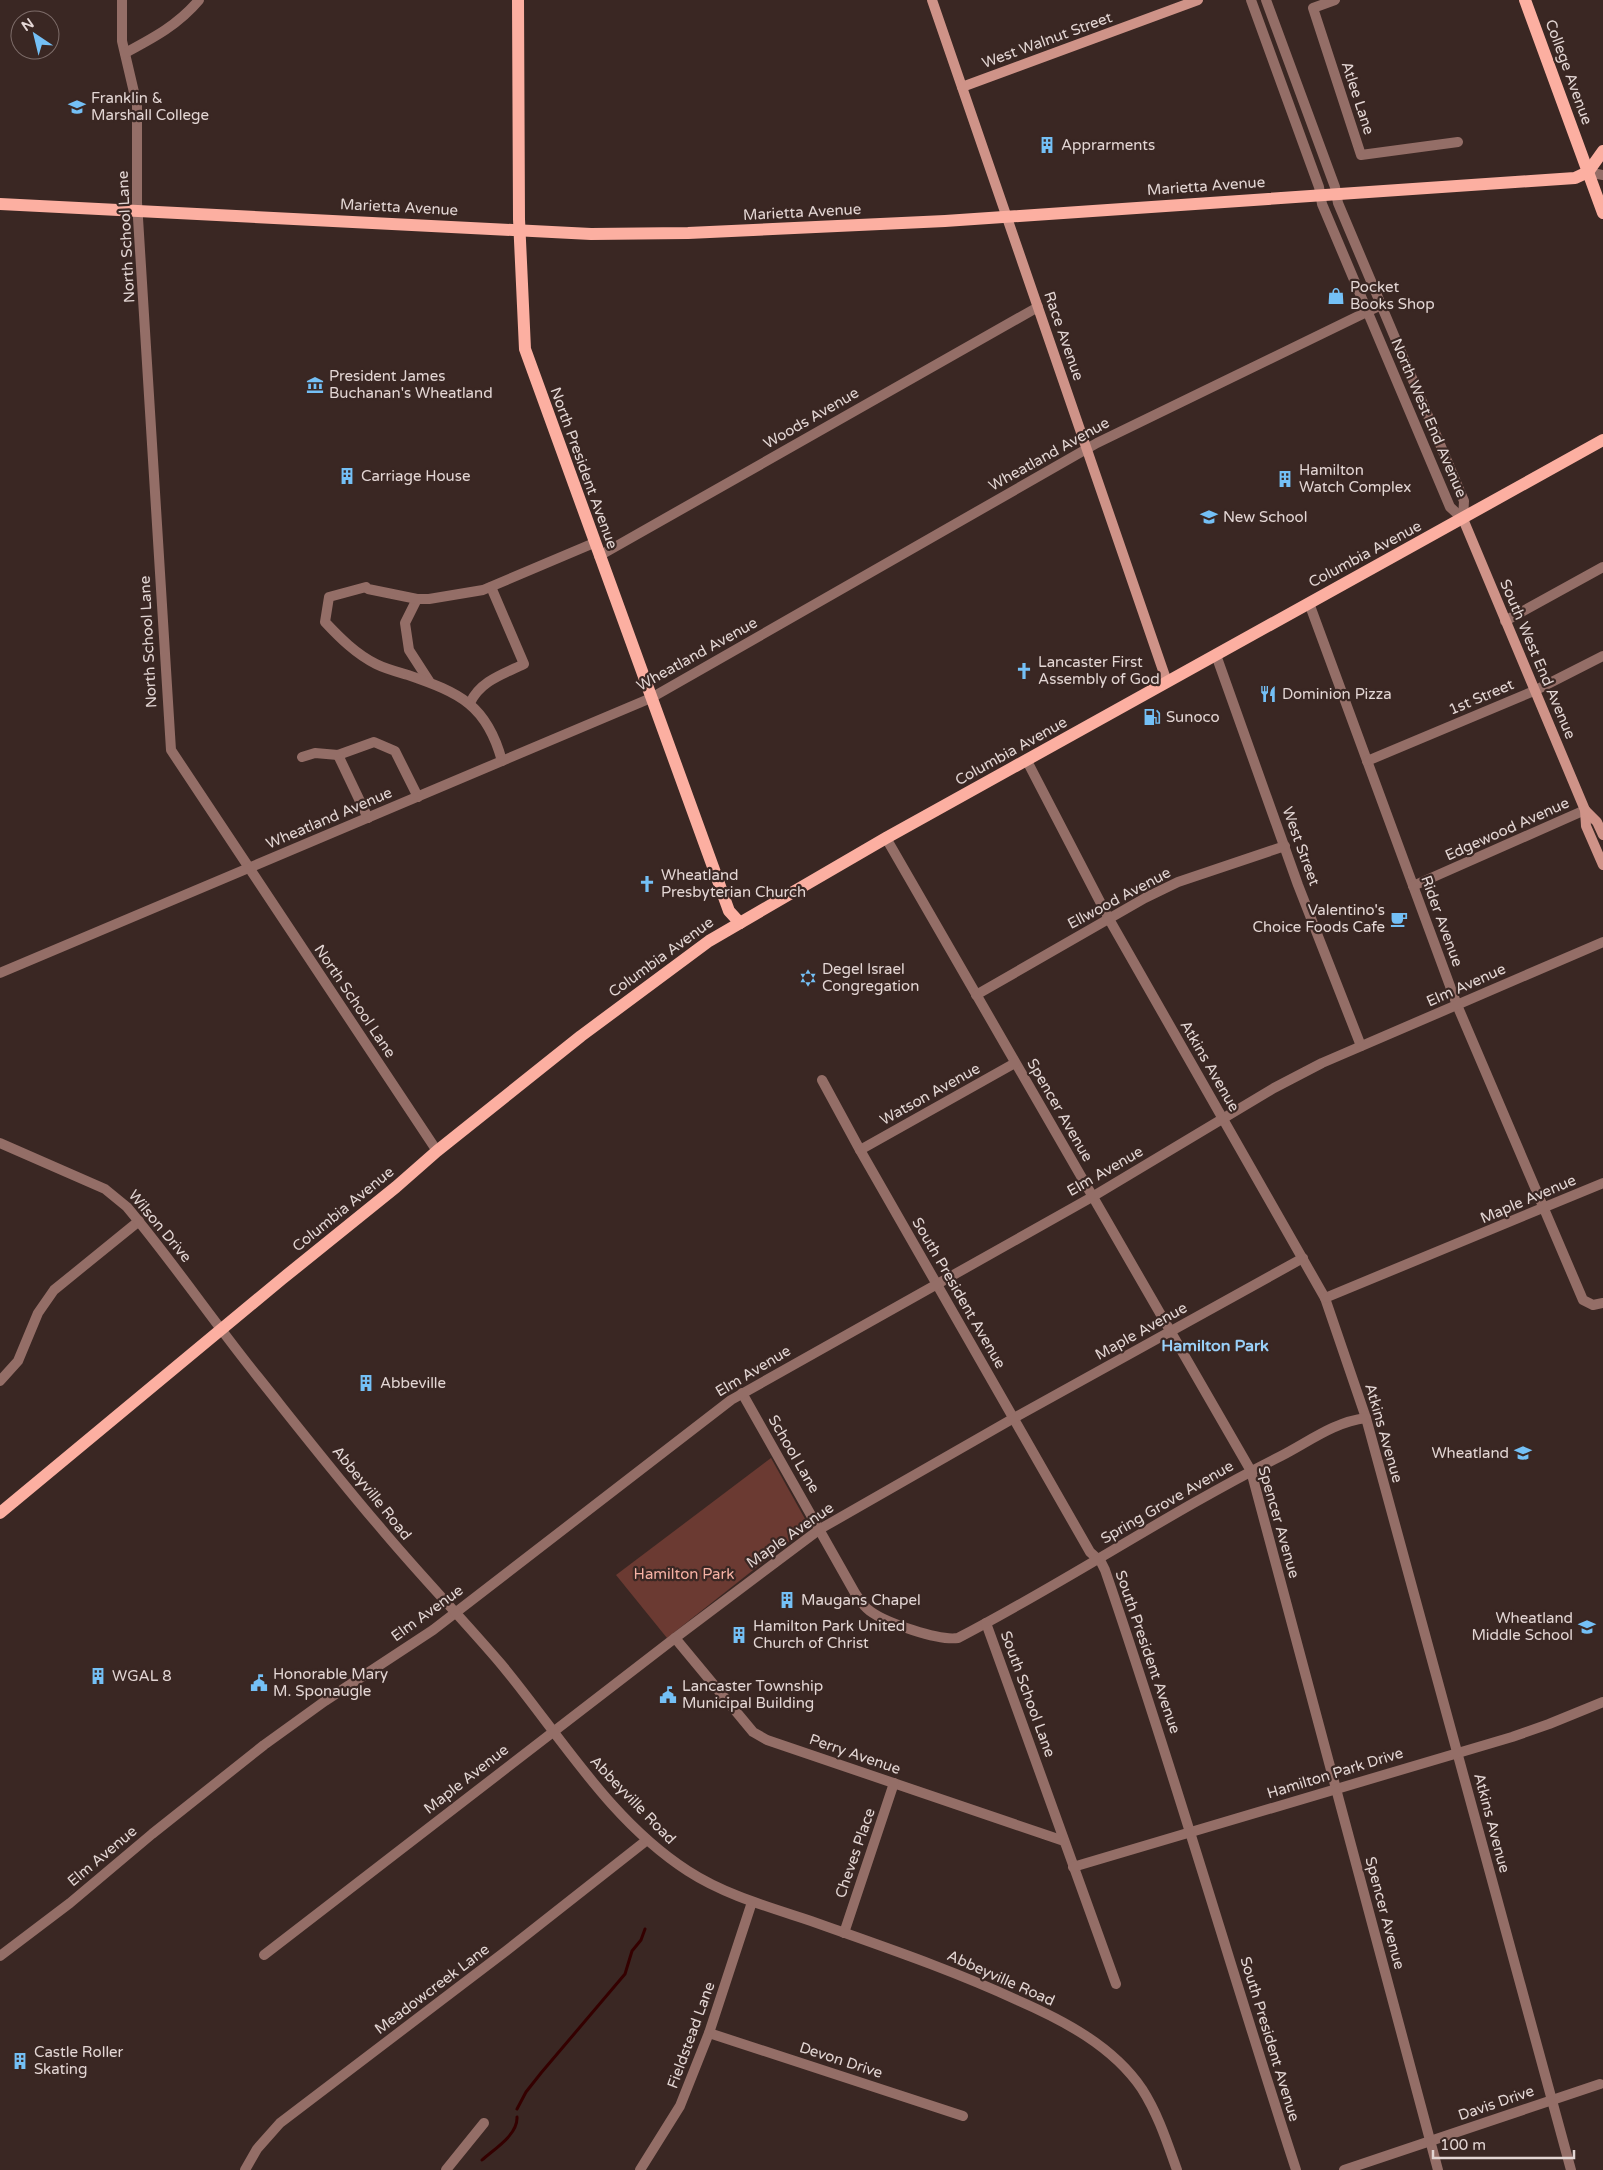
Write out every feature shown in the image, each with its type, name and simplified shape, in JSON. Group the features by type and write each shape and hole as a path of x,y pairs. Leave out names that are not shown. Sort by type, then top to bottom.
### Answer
{"main road":[{"name":"North President Avenue","path":"518,0 520,230 523,330 526,354 729,911 740,923"},
{"name":"Race Avenue","path":"932,0 1167,682"},
{"name":"West Walnut Street","path":"962,87 1198,0"},
{"name":"College Avenue","path":"1524,0 1603,212"},
{"path":"1588,172 1603,151"},
{"name":"Marietta Avenue","path":"0,204 591,234 688,233 945,222 1575,178 1588,172"},
{"name":"Columbia Avenue","path":"0,1514 437,1151 581,1036 678,963 740,923 886,838 1309,603 1463,520 1603,440"},
{"name":"South West End Avenue","path":"1463,520 1585,810 1586,826 1603,866"},
{"name":"South West End Avenue","path":"1585,810 1597,822 1603,835"}],"street":[{"name":"North School Lane","path":"122,0 121,29 137,105 138,210 169,742 175,757 437,1151"},
{"path":"125,52 155,38 173,26 199,0"},
{"name":"North West End Avenue","path":"1250,0 1321,195 1322,204 1450,507 1463,520"},
{"name":"North West End Avenue","path":"1266,0 1337,194 1338,203 1464,501 1463,520"},
{"name":"Atlee Lane","path":"1335,0 1313,8 1361,155 1458,142"},
{"name":"Marietta Avenue","path":"1588,172 1603,175"},
{"name":"Wheatland Avenue","path":"0,973 651,698 1087,449 1381,305"},
{"name":"Woods Avenue","path":"599,556 1038,306"},
{"path":"502,761 490,728 470,703 454,693 375,664 343,642 325,622 329,598 366,587 417,599 429,599 483,590 594,543"},
{"path":"1505,620 1603,567"},
{"path":"470,703 475,692 492,679 524,664 491,587"},
{"path":"417,599 405,623 409,650 423,675 431,684"},
{"name":"Rider Avenue","path":"1309,603 1457,1005 1583,1300 1593,1305 1603,1303"},
{"name":"West Street","path":"1216,655 1284,846 1338,991 1361,1046"},
{"name":"1st Street","path":"1367,761 1534,691 1603,656"},
{"path":"302,757 315,753 338,755 374,742 395,751 418,796"},
{"path":"338,755 368,818"},
{"name":"Atkins Avenue","path":"1027,761 1109,919 1325,1298 1366,1418 1572,2170"},
{"name":"Edgewood Avenue","path":"1413,886 1585,810"},
{"name":"Spencer Avenue","path":"886,838 1251,1471 1438,2170"},
{"name":"Ellwood Avenue","path":"976,995 1145,898 1178,882 1284,846"},
{"name":"Elm Avenue","path":"0,1956 70,1903 152,1834 264,1746 325,1701 433,1630 742,1393 1092,1197 1224,1120 1274,1088 1322,1063 1603,942"},
{"name":"Watson Avenue","path":"860,1150 1015,1063"},
{"name":"South President Avenue","path":"822,1080 860,1150 1090,1552 1098,1559 1105,1570 1190,1831 1296,2170"},
{"name":"Wilson Drive","path":"0,1144 105,1189 117,1197 139,1221 222,1328"},
{"name":"Maple Avenue","path":"1325,1298 1603,1183"},
{"path":"0,1381 18,1361 38,1313 54,1290 139,1221"},
{"name":"Maple Avenue","path":"264,1955 675,1638 820,1529 1014,1418 1303,1258"},
{"name":"Abbeyville Road","path":"222,1328 255,1374 365,1509 501,1665 600,1790 647,1840 670,1859 693,1874 752,1902 907,1954 982,1984 1040,2010 1096,2043 1123,2066 1142,2090 1159,2122 1177,2170"},
{"name":"School Lane","path":"742,1393 820,1529"},
{"name":"Spring Grove Avenue","path":"986,1623 1251,1471 1307,1443 1337,1425 1350,1420 1366,1418"},
{"name":"South School Lane","path":"820,1529 855,1593 870,1612 926,1635 942,1638 958,1638 986,1623 1116,1984"},
{"name":"Perry Avenue","path":"675,1638 753,1732 767,1740 1064,1840"},
{"name":"Hamilton Park Drive","path":"1073,1867 1550,1724 1603,1702"},
{"name":"Cheves Place","path":"844,1933 894,1783"},
{"name":"Meadowcreek Lane","path":"245,2170 267,2136 280,2123 514,1945 647,1840"},
{"name":"Fieldstead Lane","path":"640,2170 680,2106 710,2033 752,1902"},
{"name":"Devon Drive","path":"710,2033 963,2116"},
{"name":"Davis Drive","path":"1344,2170 1600,2084"},
{"path":"446,2170 484,2124"}],"green space":[{"name":"Hamilton Park","path":"771,1458 809,1526 667,1638 616,1575"}],"waterway":[{"path":"517,2109 526,2092 541,2073 625,1974 632,1951 641,1940 645,1929"},
{"path":"482,2160 510,2136 514,2130 517,2117"}],"place":[{"name":"Franklin & Marshall College","path":"77,107"},
{"name":"Apprarments","path":"1047,145"},
{"name":"Pocket Books Shop","path":"1336,296"},
{"name":"President James Buchanan's Wheatland","path":"315,385"},
{"name":"Carriage House","path":"347,476"},
{"name":"Hamilton Watch Complex","path":"1285,479"},
{"name":"New School","path":"1209,517"},
{"name":"Lancaster First Assembly of God","path":"1024,671"},
{"name":"Dominion Pizza","path":"1268,694"},
{"name":"Sunoco","path":"1152,717"},
{"name":"Wheatland Presbyterian Church","path":"647,884"},
{"name":"Valentino's Choice Foods Cafe","path":"1399,919"},
{"name":"Degel Israel Congregation","path":"808,978"},
{"name":"Abbeville","path":"366,1383"},
{"name":"Wheatland","path":"1523,1453"},
{"name":"Maugans Chapel","path":"787,1600"},
{"name":"Wheatland Middle School","path":"1587,1627"},
{"name":"Hamilton Park United Church of Christ","path":"739,1635"},
{"name":"WGAL 8","path":"98,1676"},
{"name":"Honorable Mary M. Sponaugle","path":"259,1683"},
{"name":"Lancaster Township Municipal Building","path":"668,1695"},
{"name":"Castle Roller Skating","path":"20,2061"}],"district":[{"name":"Hamilton Park","path":"1215,1345"}]}
